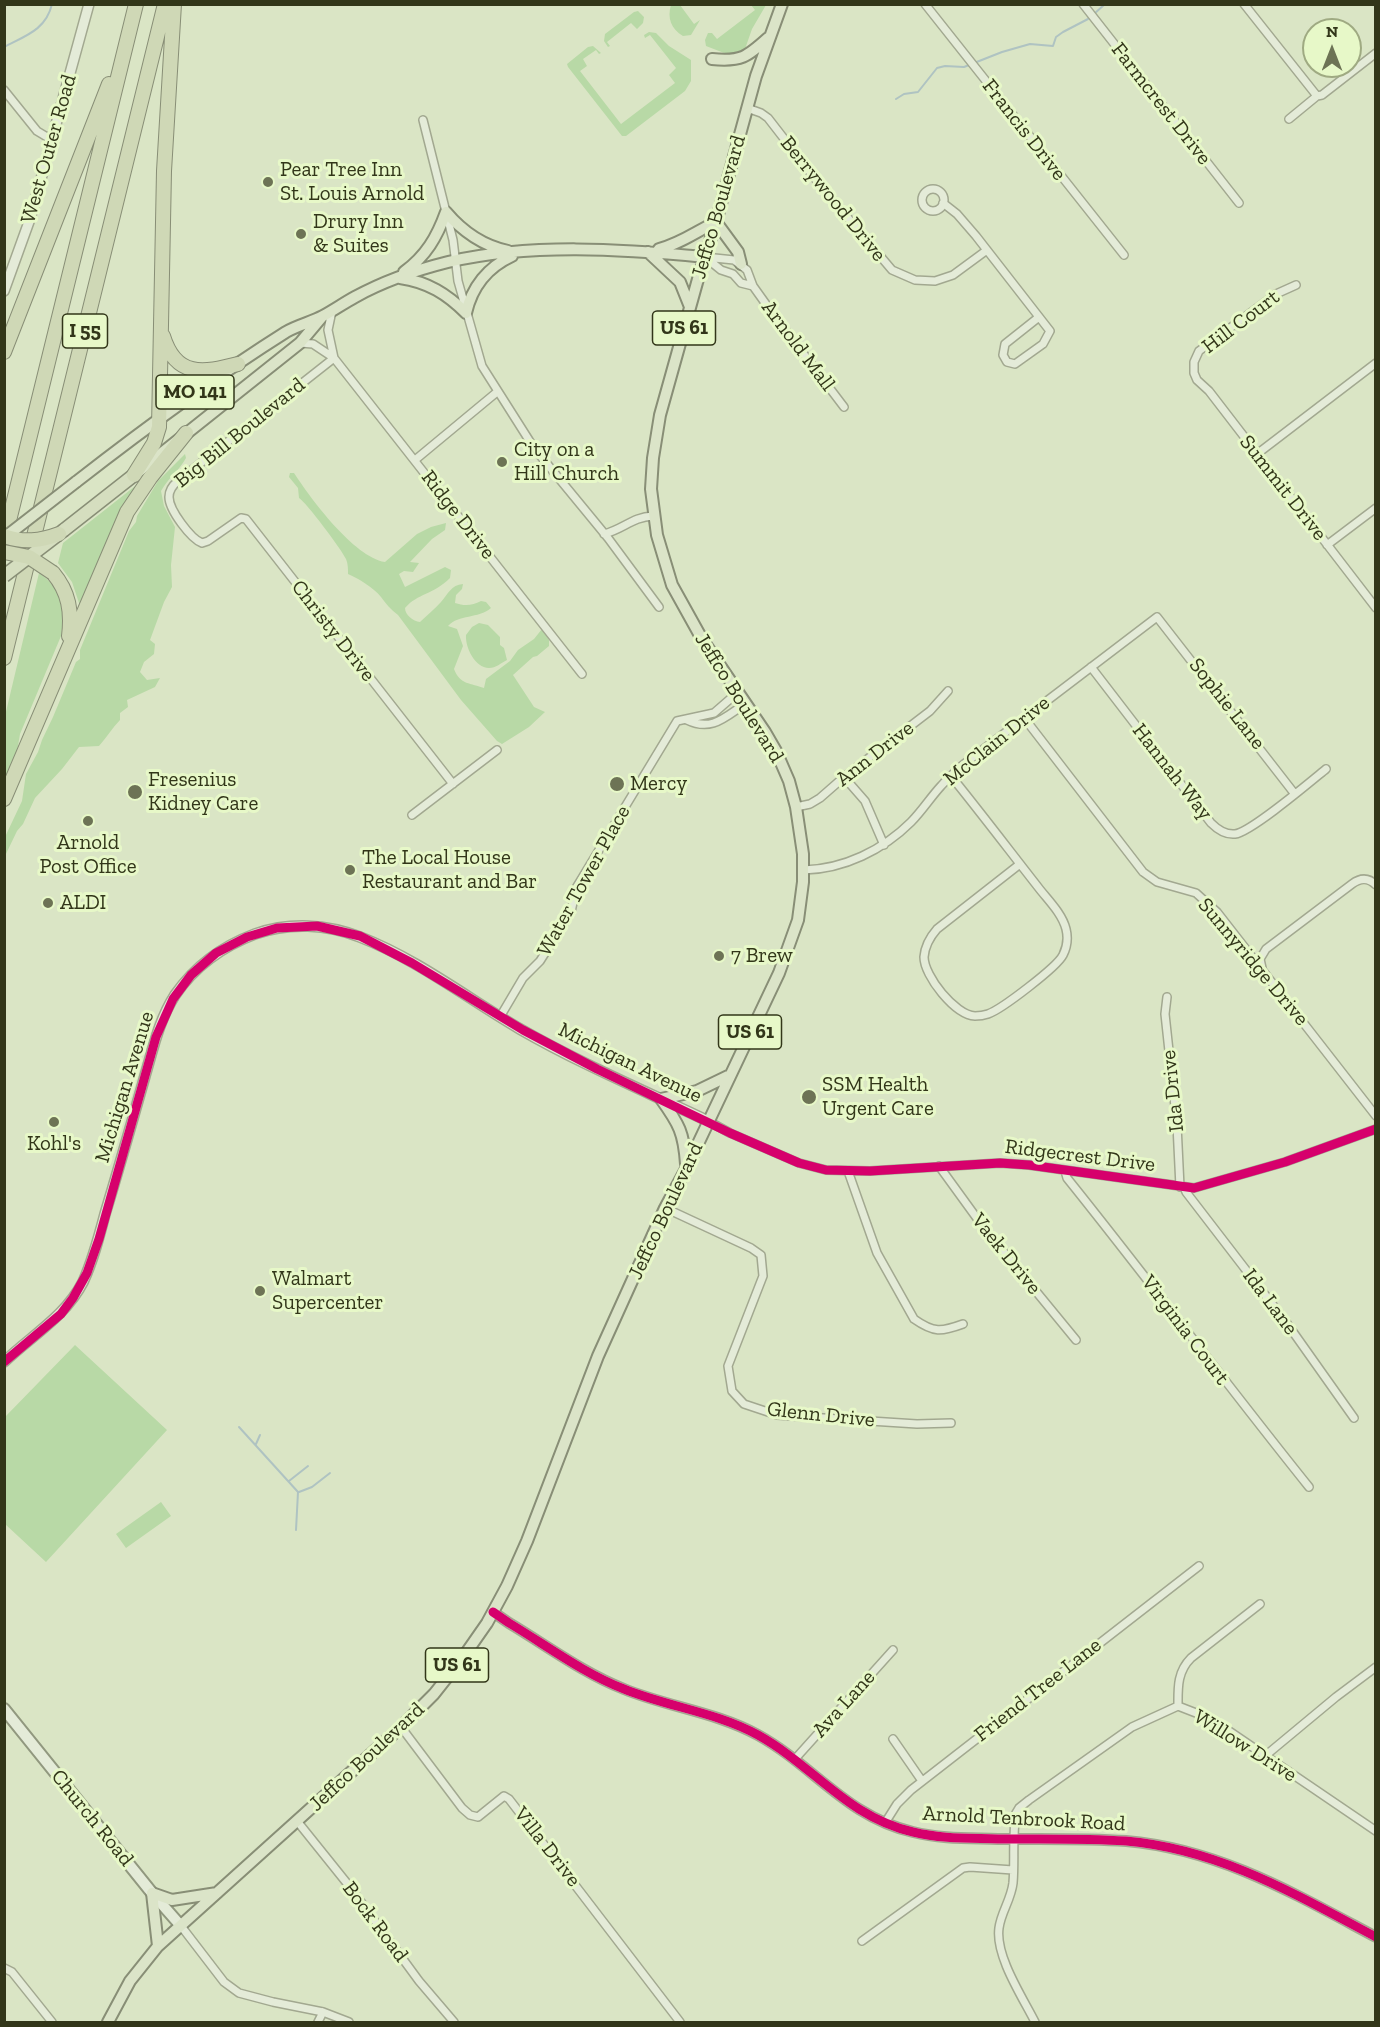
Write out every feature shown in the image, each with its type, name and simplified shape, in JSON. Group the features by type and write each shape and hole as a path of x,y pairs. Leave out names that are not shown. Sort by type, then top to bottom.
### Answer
{"highway":[{"name":"I 55","path":"5,538 136,4"},
{"name":"I 55","path":"4,658 165,4"},
{"path":"134,475 154,443 159,418 164,171 174,4"},
{"path":"4,352 130,32"},
{"path":"162,332 166,347 182,366 195,371 209,371 238,364"},
{"path":"4,799 128,512 150,478 186,433"},
{"name":"MO 141","path":"4,576 134,475"},
{"path":"5,538 33,541 62,532"},
{"path":"4,552 29,557 53,573 60,581 69,601 70,627 67,650"}],"main road":[{"name":"Jeffco Boulevard","path":"108,2022 130,1981 158,1946 401,1727 434,1694 464,1656 493,1612 521,1557 598,1356 665,1208 687,1167 789,949 800,907 804,870 802,835 789,782 776,752 702,639 675,592 663,560 653,516 651,489 653,458 660,416 747,108 782,4"},
{"path":"712,59 737,60 769,38"},
{"path":"397,278 414,265 435,240 446,212 460,227 486,244 518,253"},
{"path":"648,252 675,245 716,222 738,252 741,264"},
{"name":"MO 141","path":"5,538 159,418 289,330 397,278 456,261 518,253 571,250 648,252 705,257"},
{"path":"648,252 680,282 690,307"},
{"path":"397,278 417,280 429,285 452,300 466,313 472,293 481,279 504,259 518,253"},
{"name":"MO 141","path":"134,475 300,343 328,313"},
{"path":"687,1167 680,1127 661,1099 697,1091 728,1076"},
{"name":"Church Road","path":"4,1709 181,1926"},
{"path":"158,1946 152,1893 172,1900 218,1893"}],"street":[{"name":"West Outer Road","path":"4,291 30,219 89,4"},
{"name":"Francis Drive","path":"925,4 1124,255"},
{"name":"Farmcrest Drive","path":"1083,4 1239,203"},
{"path":"1244,4 1317,96"},
{"path":"1289,119 1376,53"},
{"path":"4,90 37,131 52,140"},
{"name":"Berrywood Drive","path":"747,108 768,118 820,186 892,270 915,280 935,281 953,275 987,250"},
{"path":"423,120 478,358 497,392 534,448 604,534 659,607"},
{"path":"943,203 957,214 987,250 1039,317 1050,332 1043,345 1015,364 1007,362 1002,355 1005,344 1039,317"},
{"path":"705,257 728,259 741,264"},
{"name":"Arnold Mall","path":"705,257 721,270 733,274 741,283 753,286"},
{"name":"Arnold Mall","path":"741,264 747,270 753,286 844,407"},
{"name":"Hill Court","path":"1193,367 1196,356 1204,348 1276,294 1296,285"},
{"name":"Ridge Drive","path":"328,313 328,330 334,358"},
{"name":"Ridge Drive","path":"300,343 313,344 334,358 582,674"},
{"name":"Big Bill Boulevard","path":"202,543 196,540 172,509 169,499 173,484 334,358"},
{"path":"1257,454 1376,363"},
{"name":"Summit Drive","path":"1193,367 1197,380 1209,391 1376,608"},
{"path":"415,460 497,392"},
{"path":"1327,545 1376,508"},
{"path":"604,534 639,517 653,516"},
{"name":"Christy Drive","path":"202,543 238,519 246,519 453,784"},
{"name":"McClain Drive","path":"804,870 846,862 884,844 912,820 951,776 1157,617"},
{"name":"Sophie Lane","path":"1157,617 1294,793"},
{"name":"Hannah Way","path":"1091,667 1217,829 1224,833 1243,832 1326,769"},
{"name":"Ann Drive","path":"796,807 815,802 930,711 948,691"},
{"name":"Water Tower Place","path":"500,1017 523,978 540,961 571,912 576,888 677,721 714,713 737,693"},
{"path":"687,720 704,725 712,724 745,704"},
{"name":"Sunnyridge Drive","path":"1025,719 1143,872 1157,882 1188,890 1202,897 1217,912 1376,1116"},
{"path":"412,815 497,750"},
{"path":"951,776 1020,864 1060,917 1065,927 1067,946 1052,968 1002,1006 989,1014 974,1016 962,1012 952,1004 928,972 924,959 926,947 930,937 937,929 1020,864"},
{"path":"844,777 866,801 884,844"},
{"path":"1262,970 1260,959 1266,949 1358,879 1365,879 1376,885"},
{"name":"Michigan Avenue","path":"4,1362 56,1318 69,1304 81,1284 97,1244 159,1029 179,990 196,970 216,953 247,937 277,928 302,926 331,928 360,936 387,949 500,1017 587,1064 708,1121"},
{"name":"Ida Drive","path":"1167,997 1165,1014 1182,1187"},
{"name":"Ridgecrest Drive","path":"708,1121 730,1133 807,1166 826,1170 848,1171 1000,1163 1194,1188 1285,1162 1376,1129"},
{"name":"Vaek Drive","path":"939,1166 984,1228 1076,1340"},
{"path":"848,1171 877,1253 914,1319 936,1331 963,1324"},
{"name":"Virginia Court","path":"1065,1171 1067,1178 1132,1259 1191,1339 1309,1487"},
{"name":"Ida Lane","path":"1182,1187 1286,1322 1354,1418"},
{"name":"Glenn Drive","path":"665,1208 743,1244 761,1255 763,1276 728,1366 732,1391 744,1404 777,1415 909,1424 951,1423"},
{"name":"Friend Tree Lane","path":"885,1823 897,1804 922,1781 1199,1566"},
{"path":"1178,1706 1180,1675 1183,1666 1260,1604"},
{"name":"Arnold Tenbrook Road","path":"493,1612 613,1685 732,1723 756,1734 795,1759 849,1804 885,1823 928,1835 961,1838 1124,1841 1167,1846 1193,1852 1265,1879 1376,1937"},
{"name":"Ava Lane","path":"795,1759 893,1650"},
{"path":"1265,1756 1376,1667"},
{"name":"Willow Drive","path":"1035,2022 1004,1960 999,1942 998,1929 1011,1896 1016,1813 1019,1808 1132,1727 1178,1706 1203,1716 1376,1831"},
{"name":"Villa Drive","path":"401,1727 438,1779 470,1815 478,1817 504,1796 509,1799 680,2022"},
{"path":"893,1739 922,1781"},
{"name":"Bock Road","path":"297,1821 350,1887 419,1982 454,2022"},
{"path":"862,1941 963,1868 1013,1869"},
{"path":"181,1926 224,1982 238,1993 323,2012 349,2022"},
{"path":"4,1968 12,1972 52,2022"},
{"path":"318,2022 323,2012"}],"green space":[{"path":"671,5 680,5 694,24 700,20 691,35 683,36 673,27 670,19"},
{"path":"751,5 766,5 752,29 745,49 732,56 706,46 705,40 708,33 712,33 717,39 755,10"},
{"path":"638,11 644,17 643,23 637,29 631,23 607,42 610,46 608,47 604,41 605,34"},
{"path":"649,32 656,33 669,46 691,60 691,81 685,91 626,136 622,136 567,64 588,47 593,46 601,53 599,54 596,50 583,59 587,66 580,71 621,124 675,83 669,75 676,68 650,35 645,38 644,35"},
{"path":"185,454 186,458 183,463 161,491 164,506 175,527 171,565 172,587 150,640 155,644 154,654 144,662 140,672 147,680 160,678 155,687 127,700 128,707 120,713 120,720 99,746 79,747 35,798 5,856 5,837 22,801 26,774 38,752 76,662 80,659 80,650 129,531 158,481"},
{"path":"290,473 294,473 322,511 347,538 360,550 385,562 417,534 446,523 445,530 432,539 410,562 419,563 413,572 404,571 399,574 405,587 445,567 451,570 450,578 438,588 410,603 405,608 406,613 412,619 420,622 453,588 463,584 462,589 456,595 455,603 468,605 481,601 486,602 491,608 480,614 452,622 448,626 457,629 463,646 454,669 456,674 466,683 484,688 486,679 510,661 518,650 534,639 542,629 549,640 549,646 513,675 534,707 545,712 529,727 502,744 497,741 461,700 398,615 374,590 348,574 346,559 316,517 299,498 298,488 289,477"},
{"path":"139,483 80,606 72,582 58,563 63,543"},
{"path":"39,573 53,586 60,600 63,617 61,636 20,734 16,758 5,784 5,716"},
{"path":"479,623 488,625 500,637 500,645 504,648 507,660 494,667 479,665 467,645 466,635 472,627"},
{"path":"75,1345 167,1430 46,1562 5,1524 5,1417"},
{"path":"161,1502 171,1516 126,1548 116,1534"}],"waterway":[{"path":"4,47 40,26 52,4"},
{"path":"1094,14 1105,4"},
{"path":"896,99 904,94 918,92 937,68 964,67 1030,44 1053,46 1056,37 1088,19"},
{"path":"239,1427 298,1492 296,1530"},
{"path":"256,1444 260,1435"},
{"path":"289,1481 308,1466"},
{"path":"299,1492 312,1487 330,1473"}],"cycle path":[{"path":"4,1362 61,1314 87,1273 99,1239 156,1037 173,999 191,975 216,953 247,937 277,928 317,926 360,936 412,963 523,1030 597,1069 730,1133 799,1163 826,1170 870,1171 1000,1163 1194,1188 1285,1162 1376,1129"},
{"path":"493,1612 565,1658 609,1682 641,1695 726,1721 758,1735 797,1761 850,1803 890,1825 913,1832 945,1837 1126,1841 1193,1853 1286,1890 1376,1937"}],"place":[{"name":"Pear Tree Inn St. Louis Arnold","path":"268,182"},
{"name":"Drury Inn & Suites","path":"301,234"},
{"name":"City on a Hill Church","path":"502,462"},
{"name":"Mercy","path":"617,784"},
{"name":"Fresenius Kidney Care","path":"135,792"},
{"name":"Arnold Post Office","path":"88,821"},
{"name":"The Local House Restaurant and Bar","path":"350,870"},
{"name":"ALDI","path":"48,903"},
{"name":"7 Brew","path":"719,956"},
{"name":"SSM Health Urgent Care","path":"809,1097"},
{"name":"Kohl's","path":"54,1122"},
{"name":"Walmart Supercenter","path":"260,1291"}]}
